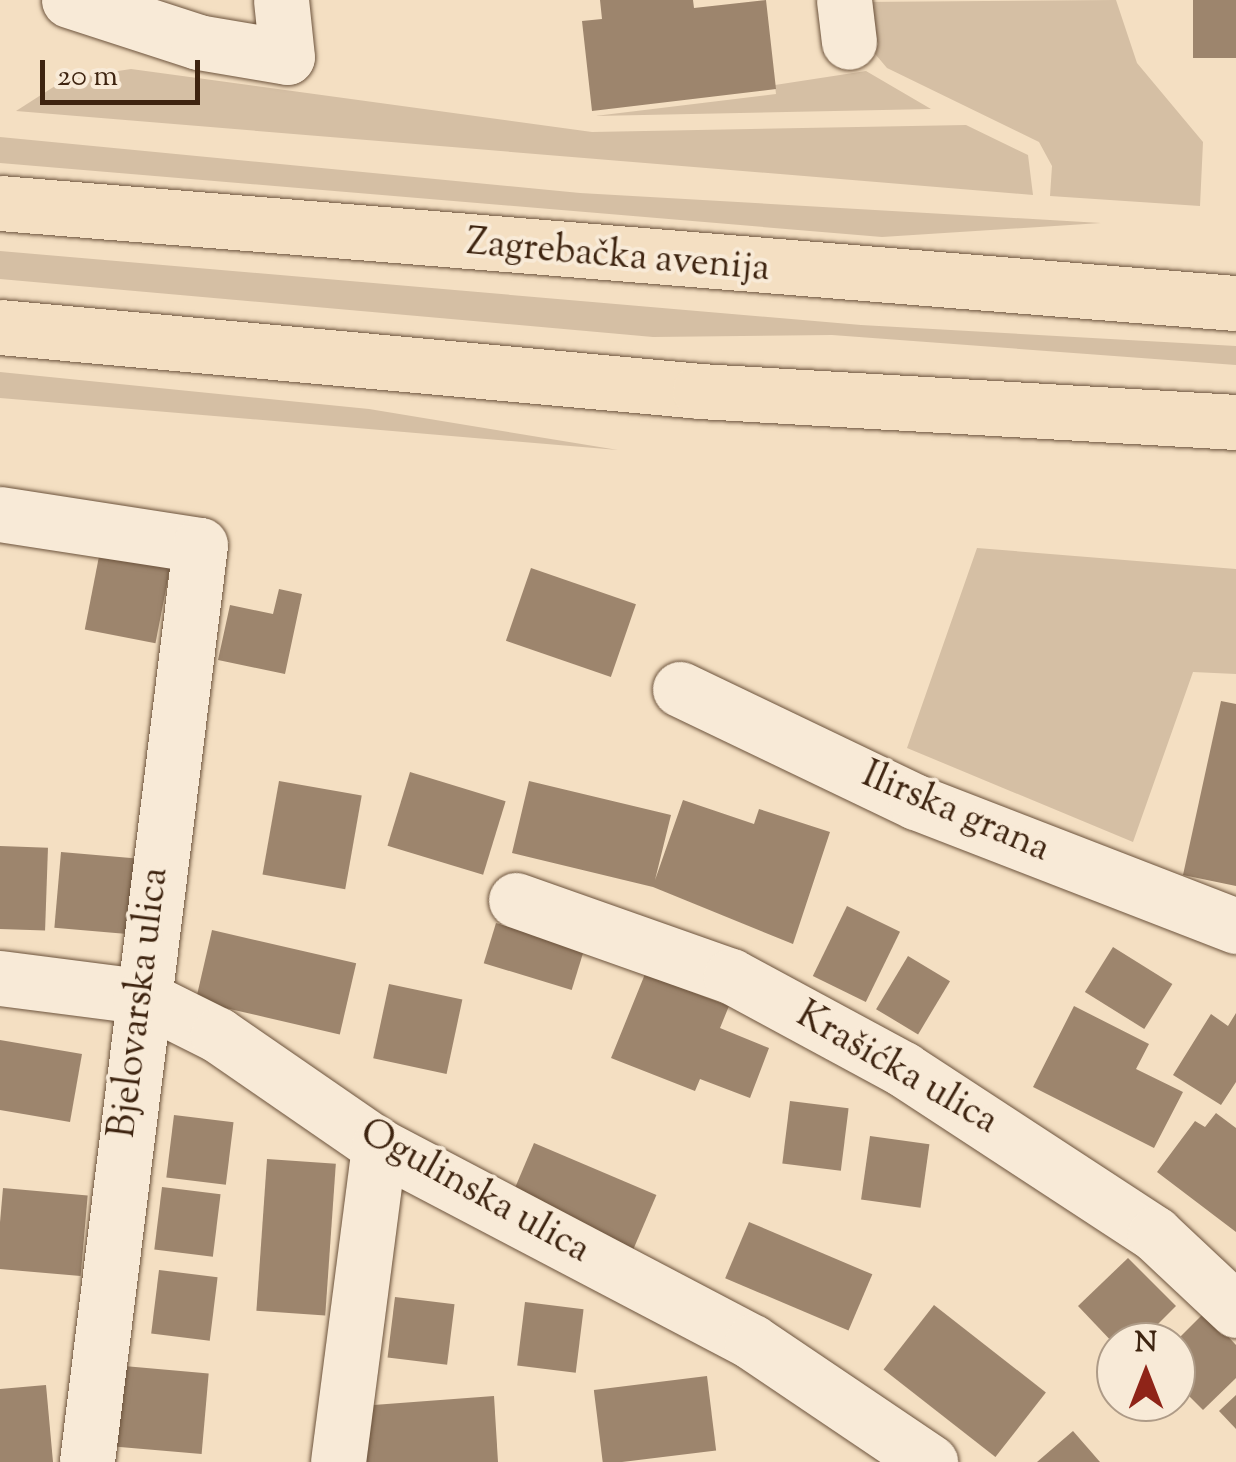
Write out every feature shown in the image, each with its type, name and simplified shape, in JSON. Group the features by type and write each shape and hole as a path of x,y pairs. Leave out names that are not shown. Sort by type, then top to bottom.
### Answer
{"main road":[{"name":"Zagrebačka avenija","path":"0,204 1236,303"},
{"path":"0,326 700,391 1236,422"}],"street":[{"path":"69,0 198,42 287,58 280,0"},
{"name":"Bjelovarska ulica","path":"0,514 200,544 140,996 87,1462"},
{"name":"Ilirska grana","path":"680,689 916,802 1236,926"},
{"name":"Krašićka ulica","path":"516,900 731,976 904,1069 1155,1234 1236,1310"},
{"name":"Ogulinska ulica","path":"0,978 140,996 218,1035 379,1146 752,1342 930,1462"},
{"path":"338,1462 379,1146"}],"shaded area":[{"path":"1116,0 1137,63 1203,142 1200,206 1050,196 1052,166 1039,142 887,68 865,42 860,2"},
{"path":"131,69 592,132 966,125 1028,155 1033,195 16,111 66,79"},
{"path":"866,71 931,109 595,116 776,94 775,85"},
{"path":"0,137 580,193 1101,223 882,237 0,163"},
{"path":"0,251 861,325 1236,346 1236,365 832,335 653,337 0,279"},
{"path":"0,372 369,409 618,450 0,398"},
{"path":"977,548 1236,569 1236,674 1193,672 1133,842 907,748"}],"building":[{"path":"600,0 693,0 694,8 766,0 776,89 592,111 582,21 602,19"},
{"path":"1193,0 1236,0 1236,58 1193,58"},
{"path":"101,546 172,560 155,643 85,629"},
{"path":"531,568 636,604 611,677 506,641"},
{"path":"279,589 302,594 285,674 218,660 230,605 273,614"},
{"path":"1221,701 1236,704 1236,886 1183,875"},
{"path":"410,772 506,801 483,875 387,846"},
{"path":"279,781 362,796 345,889 263,875"},
{"path":"529,781 671,815 655,880 683,800 754,824 759,809 830,832 793,944 653,887 512,853"},
{"path":"0,846 48,848 45,931 0,929"},
{"path":"61,852 137,859 130,934 54,928"},
{"path":"847,906 900,932 866,1002 813,976"},
{"path":"496,923 584,950 572,990 484,963"},
{"path":"212,930 356,963 340,1034 196,1001"},
{"path":"1113,947 1172,984 1144,1029 1085,992"},
{"path":"908,956 950,981 918,1034 876,1009"},
{"path":"645,974 729,1006 720,1028 769,1048 750,1098 700,1079 695,1091 611,1058"},
{"path":"389,984 462,1000 447,1074 373,1058"},
{"path":"1074,1006 1149,1044 1136,1069 1183,1092 1154,1148 1033,1087"},
{"path":"1236,1013 1236,1082 1221,1105 1173,1075 1211,1014 1228,1026"},
{"path":"0,1040 82,1054 70,1122 0,1110"},
{"path":"790,1101 849,1108 841,1171 782,1164"},
{"path":"1216,1113 1236,1128 1236,1232 1157,1172 1195,1121 1205,1127"},
{"path":"174,1115 234,1122 226,1185 166,1178"},
{"path":"870,1136 929,1144 921,1208 861,1199"},
{"path":"534,1143 656,1195 633,1251 510,1199"},
{"path":"267,1159 336,1164 325,1315 256,1311"},
{"path":"162,1187 221,1194 213,1257 154,1250"},
{"path":"3,1188 88,1195 81,1276 0,1269"},
{"path":"749,1222 872,1274 849,1331 725,1278"},
{"path":"1128,1258 1176,1306 1160,1322 1096,1325 1078,1306"},
{"path":"159,1270 218,1277 210,1341 151,1334"},
{"path":"395,1297 455,1304 447,1365 388,1358"},
{"path":"525,1302 584,1309 576,1373 517,1366"},
{"path":"934,1305 1046,1392 995,1457 884,1370"},
{"path":"1205,1312 1236,1345 1236,1378 1203,1410 1196,1403 1195,1322"},
{"path":"124,1366 209,1373 202,1454 117,1447"},
{"path":"707,1376 716,1450 603,1462 594,1390"},
{"path":"46,1385 53,1462 0,1462 0,1389"},
{"path":"1236,1395 1236,1429 1219,1411"},
{"path":"494,1396 498,1462 364,1462 360,1406"},
{"path":"1073,1431 1100,1462 1037,1462"}]}
